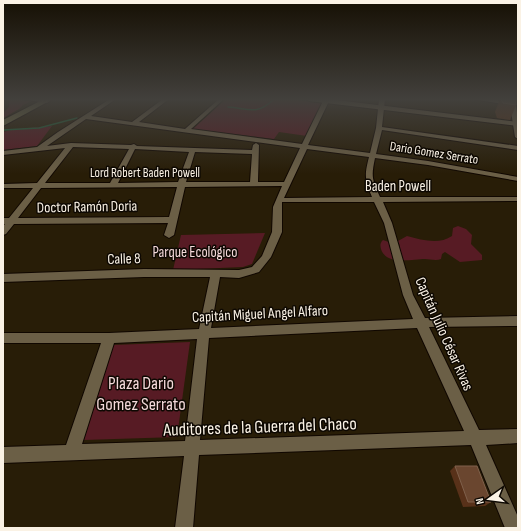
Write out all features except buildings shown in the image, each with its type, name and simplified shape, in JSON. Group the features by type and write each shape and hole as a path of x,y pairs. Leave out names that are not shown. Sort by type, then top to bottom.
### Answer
{"street":[{"path":"39,149 74,124"},
{"name":"Dario Gomez Serrato","path":"133,124 186,131 193,142 257,140 428,163 518,179"},
{"path":"186,131 194,124"},
{"path":"279,200 315,124"},
{"name":"Capitán Julio César Rivas","path":"379,124 368,174 369,180 392,236 408,295 475,438 514,528"},
{"path":"517,124 518,137"},
{"path":"379,128 518,148"},
{"path":"254,185 254,152 257,140"},
{"path":"3,153 71,145 134,146 193,142 254,152"},
{"path":"169,235 193,142"},
{"path":"3,232 7,222 40,186 71,145"},
{"path":"113,185 134,146"},
{"name":"Lord Robert Baden Powell","path":"3,186 181,186 287,184"},
{"name":"Baden Powell","path":"279,200 518,199"},
{"name":"Calle 8","path":"4,281 144,273 239,274 255,270 266,257 277,232 279,200"},
{"name":"Doctor Ramón Doria","path":"7,222 172,220"},
{"path":"184,528 204,332 216,273"},
{"name":"Capitán Miguel Angel Alfaro","path":"3,338 109,338 204,332 421,323 518,321"},
{"path":"72,451 109,338"},
{"name":"Auditores de la Guerra del Chaco","path":"3,455 72,451 192,449 518,436"}],"green space":[{"path":"199,124 313,124 307,136 279,132 274,139 193,129"},
{"path":"52,126 37,146 3,150 3,132 15,129"},
{"path":"458,226 466,229 472,235 471,244 482,255 482,260 460,262 445,252 439,260 394,260 388,258 381,249 380,244 383,240 400,246 398,241 407,236 430,241 447,239 452,236 453,228"},
{"name":"Parque Ecológico","path":"265,233 252,264 243,267 173,270 181,235"},
{"name":"Plaza Dario Gomez Serrato","path":"190,342 177,437 84,440 113,345"}],"waterway":[{"path":"3,130 39,128 55,124"}]}
